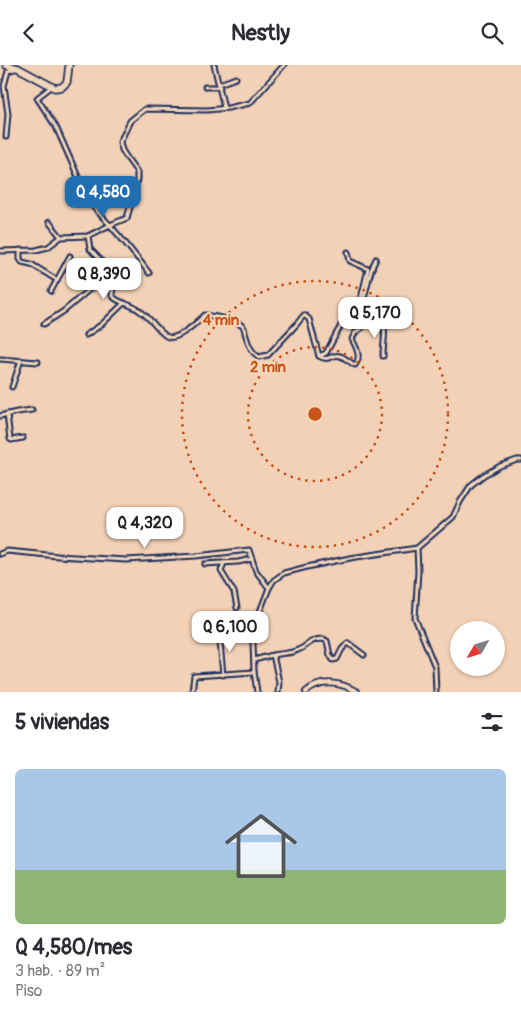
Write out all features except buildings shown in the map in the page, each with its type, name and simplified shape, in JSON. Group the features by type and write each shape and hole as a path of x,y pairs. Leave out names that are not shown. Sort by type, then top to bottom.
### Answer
{"main road":[{"path":"6,65 18,68 52,87 62,87 67,82 69,65"}],"street":[{"path":"214,65 224,108"},
{"path":"0,251 36,250 48,247 61,237 88,236 127,218 137,172 122,150 120,142 130,121 145,109 191,110 224,108 250,103 284,65"},
{"path":"6,137 8,114 4,86 8,71 18,68"},
{"path":"205,87 219,85 236,79"},
{"path":"52,87 37,98 56,127 79,179 72,185 134,252 149,273"},
{"path":"49,222 61,237"},
{"path":"88,236 90,249 114,276 112,296 117,301 140,311 167,337 175,338 190,329 205,315 236,322 244,328 254,354 259,357 268,355 304,315 308,319 319,356 323,359 341,356 355,365 358,362 358,353 352,339 355,333 373,319 374,316"},
{"path":"20,250 22,262 31,264 57,280"},
{"path":"319,356 326,353 345,318 356,319 368,269 350,261 348,251"},
{"path":"51,291 70,256"},
{"path":"376,259 360,307 365,313 382,318 384,323 383,356"},
{"path":"44,324 69,307 111,271"},
{"path":"86,335 101,325 124,303"},
{"path":"0,360 38,362"},
{"path":"12,387 21,360"},
{"path":"0,416 32,410"},
{"path":"7,414 10,439 23,438"},
{"path":"257,692 254,672 253,637 257,619 274,580 284,573 307,567 350,558 417,548 453,517 471,485 484,475 500,467 521,460"},
{"path":"417,548 418,571 415,618 435,667 436,692"},
{"path":"0,554 7,551 126,560 196,556 249,550 256,571 269,588"},
{"path":"206,564 252,559"},
{"path":"216,563 234,592 237,608"},
{"path":"221,571 224,563"},
{"path":"223,675 219,633 227,628 257,619"},
{"path":"254,660 289,653 303,648 310,641 323,639 327,641 333,660 337,659 342,649 348,643 364,655"},
{"path":"273,655 279,682 278,692"},
{"path":"192,692 194,676 254,672"},
{"path":"306,692 317,685 325,683 342,685 357,692"}]}
